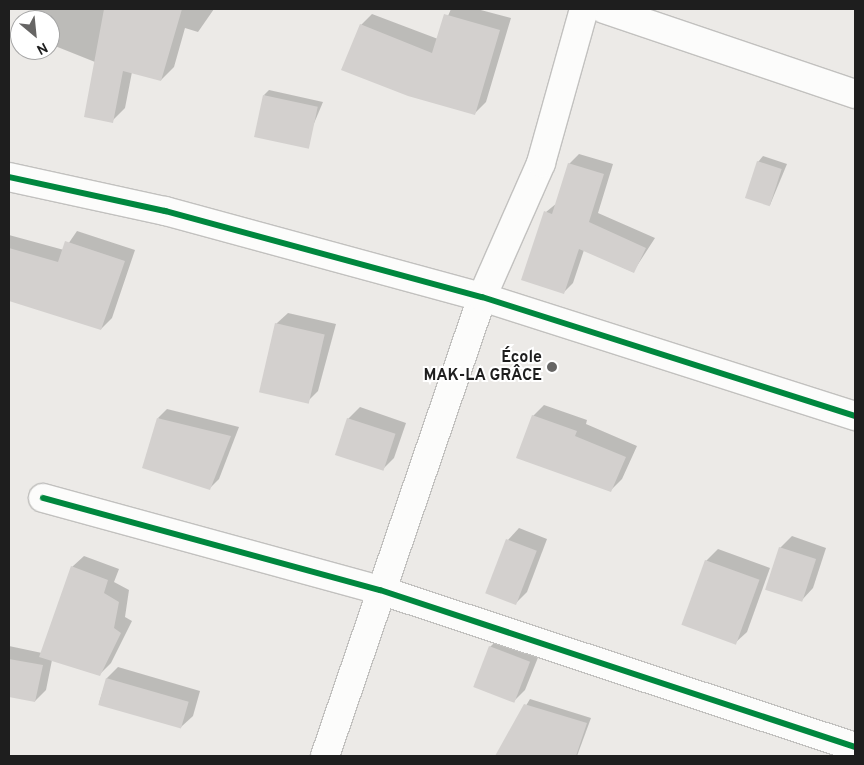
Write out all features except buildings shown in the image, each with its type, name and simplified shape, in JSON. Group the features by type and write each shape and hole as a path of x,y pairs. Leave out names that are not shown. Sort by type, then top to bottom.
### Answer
{"street":[{"path":"325,756 380,590 482,298 541,162 584,9"},
{"path":"604,9 855,94"},
{"path":"9,177 165,211 482,298 855,416"},
{"path":"43,498 380,590 855,747"}],"cycle path":[{"path":"9,177 165,211 482,297 855,416"},
{"path":"43,498 380,590 855,747"}],"place":[{"name":"École MAK-LA GRÂCE","path":"552,367"}]}
